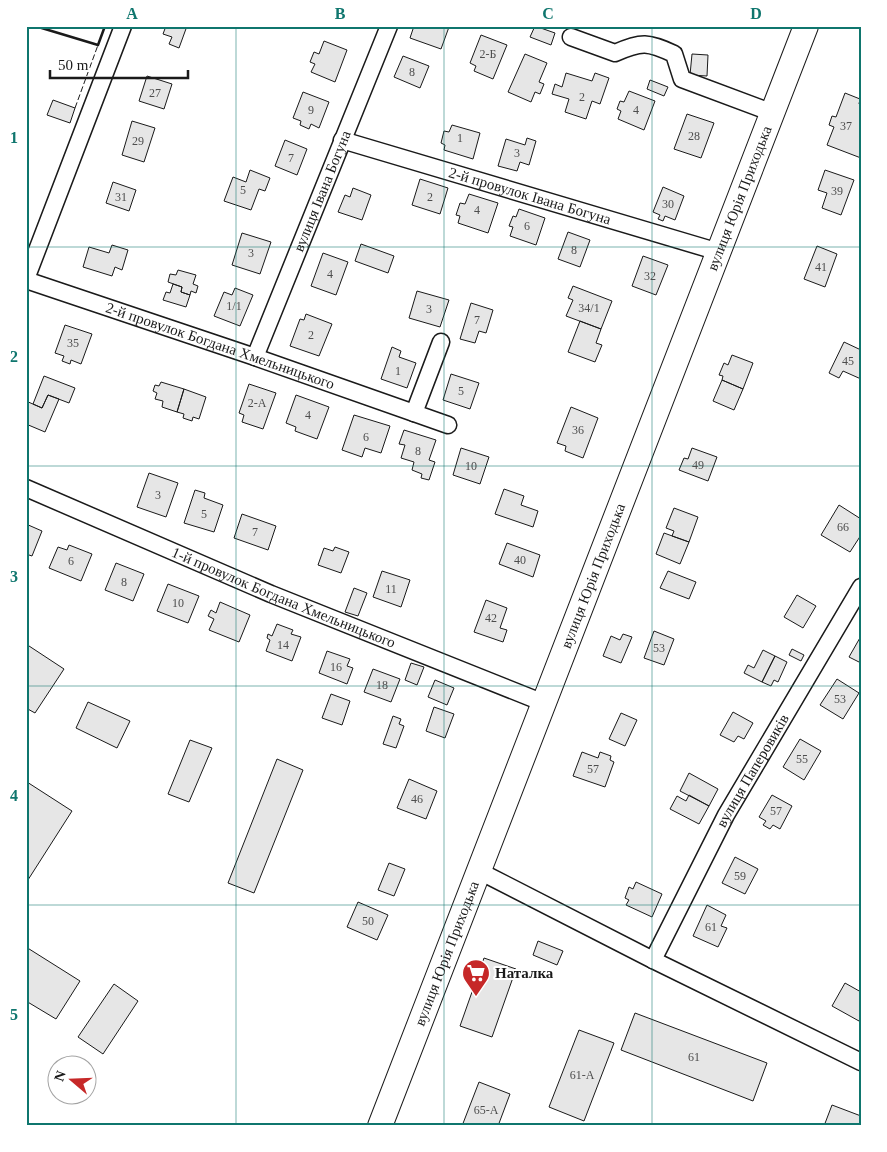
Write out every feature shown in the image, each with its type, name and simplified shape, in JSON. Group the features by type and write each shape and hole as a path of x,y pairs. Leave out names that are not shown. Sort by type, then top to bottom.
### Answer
{"street":[{"path":"26,280 123,26"},
{"name":"вулиця Івана Богуна","path":"255,356 388,26"},
{"name":"вулиця Юрія Приходька","path":"380,1126 806,26"},
{"path":"571,37 615,53 633,45 654,44 674,54 682,79 773,113"},
{"name":"2-й провулок Івана Богуна","path":"342,140 719,252"},
{"name":"2-й провулок Богдана Хмельницького","path":"26,280 255,356 448,425"},
{"path":"414,413 442,342"},
{"name":"1-й провулок Богдана Хмельницького","path":"26,488 271,594 544,703"},
{"name":"вулиця Паперовиків","path":"653,960 726,816 861,587"},
{"path":"478,871 653,960 861,1062"}],"building":[{"path":"166,26 187,26 179,48 169,44 172,37 163,34"},
{"path":"414,26 449,27 441,49 410,38"},
{"path":"535,26 555,33 551,45 530,37"},
{"path":"481,35 507,45 493,79 474,71 476,66 470,63"},
{"path":"324,41 347,50 335,82 311,72 315,64 310,62 314,52 319,54"},
{"path":"525,54 547,63 539,82 544,84 540,94 535,92 531,102 508,92"},
{"path":"692,54 708,55 707,76 690,75"},
{"path":"403,56 429,66 420,88 394,77"},
{"path":"566,73 592,81 595,73 609,78 600,104 592,101 586,119 565,112 569,99 552,94 555,84 562,87"},
{"path":"147,76 172,84 164,109 139,101"},
{"path":"650,80 668,87 664,96 647,89"},
{"path":"629,91 655,101 644,130 618,119 621,111 617,109 620,101 624,102"},
{"path":"303,92 329,102 319,128 311,124 309,129 300,125 301,121 293,118"},
{"path":"845,93 860,99 861,158 827,145 834,127 829,125 832,116 836,117"},
{"path":"53,100 75,108 70,123 47,115"},
{"path":"687,114 714,123 701,158 674,149"},
{"path":"132,121 155,128 144,162 122,155"},
{"path":"452,125 480,133 473,159 444,150 445,145 441,143 444,131 449,132"},
{"path":"527,138 536,141 529,165 520,162 517,171 498,166 506,139 525,145"},
{"path":"285,140 307,149 297,175 275,166"},
{"path":"250,170 270,178 265,191 259,189 251,210 224,201 233,177 246,182"},
{"path":"825,170 854,180 841,215 822,208 827,193 818,190"},
{"path":"420,179 448,188 440,214 412,205"},
{"path":"113,182 136,190 129,211 106,203"},
{"path":"663,187 684,196 675,220 665,216 663,221 658,219 660,215 653,212"},
{"path":"353,188 371,195 362,220 338,212 345,195 350,197"},
{"path":"469,194 498,203 488,233 458,223 460,216 456,215 460,203 465,204"},
{"path":"519,209 545,218 536,245 510,236 513,227 509,226 513,216 516,217"},
{"path":"568,232 590,240 580,267 558,259"},
{"path":"242,233 271,242 260,274 232,265"},
{"path":"361,244 394,256 388,273 355,261"},
{"path":"112,245 128,250 122,270 115,267 112,276 83,267 89,247 109,253"},
{"path":"817,246 837,254 825,287 804,279"},
{"path":"323,253 348,262 336,295 311,286"},
{"path":"643,256 668,265 656,295 632,286"},
{"path":"178,270 196,275 193,284 198,286 196,293 191,291 190,295 181,292 182,287 168,282 170,274 176,275"},
{"path":"173,284 182,287 181,292 190,295 186,307 163,300 166,292 170,293"},
{"path":"573,286 612,301 601,329 566,316 573,300 568,298"},
{"path":"235,288 253,295 240,326 214,316 224,292 232,295"},
{"path":"417,291 449,300 440,327 409,318"},
{"path":"471,303 493,310 486,333 479,331 475,343 460,339"},
{"path":"306,314 332,324 319,356 290,346 300,319 304,320"},
{"path":"580,321 601,329 596,343 602,345 595,362 568,352"},
{"path":"65,325 92,334 81,364 71,360 70,364 62,361 64,356 55,353"},
{"path":"844,342 861,350 861,379 843,371 839,378 829,373"},
{"path":"392,347 401,351 399,357 416,363 407,388 381,379"},
{"path":"732,355 753,363 743,389 722,380 723,376 719,375 724,363 728,365"},
{"path":"451,374 479,383 470,409 443,400"},
{"path":"44,376 75,388 69,403 48,395 42,408 33,404"},
{"path":"722,380 743,389 734,410 713,401"},
{"path":"161,382 184,389 177,412 162,407 163,401 155,399 157,393 153,391 155,385 159,386"},
{"path":"249,384 276,393 263,429 242,422 244,415 239,413"},
{"path":"184,389 206,397 199,419 193,417 192,421 183,418 184,414 177,412"},
{"path":"48,395 59,399 45,432 26,424 26,401 42,408"},
{"path":"296,395 329,407 317,439 295,431 296,427 286,423"},
{"path":"571,407 598,418 583,458 565,451 566,446 557,443"},
{"path":"354,415 390,426 381,453 365,448 362,457 342,450"},
{"path":"404,430 436,440 429,460 435,462 429,480 421,478 422,474 412,470 414,462 401,458 405,445 399,444"},
{"path":"461,448 489,457 480,484 453,475"},
{"path":"692,448 717,457 708,481 679,470 684,458 688,459"},
{"path":"149,473 178,483 166,517 137,507"},
{"path":"504,489 524,496 521,505 538,511 533,527 495,514"},
{"path":"195,490 205,493 204,498 223,505 214,532 184,523"},
{"path":"839,505 861,519 861,535 850,552 821,535"},
{"path":"674,508 698,517 689,542 672,536 674,531 666,528"},
{"path":"242,514 276,526 268,550 234,538"},
{"path":"26,524 42,531 32,556 26,554"},
{"path":"664,533 689,542 680,564 656,554"},
{"path":"507,543 540,555 533,577 499,564"},
{"path":"69,545 92,554 81,581 49,568 58,547 67,550"},
{"path":"335,547 349,552 341,573 318,565 324,548 333,551"},
{"path":"116,563 144,574 133,601 105,590"},
{"path":"382,571 410,580 401,607 373,597"},
{"path":"668,571 696,582 689,599 660,588"},
{"path":"168,584 199,596 188,623 157,611"},
{"path":"354,588 367,593 358,616 345,612"},
{"path":"797,595 816,606 803,628 784,617"},
{"path":"486,600 507,608 500,628 507,630 503,642 474,632"},
{"path":"220,602 250,615 239,642 209,630 214,619 208,616 211,610 216,613"},
{"path":"277,624 293,630 291,634 301,637 292,661 266,651 270,640 267,638 268,634 272,636"},
{"path":"654,631 674,639 664,665 644,658"},
{"path":"623,634 632,637 621,663 603,656 611,636 620,640"},
{"path":"861,636 861,663 849,657"},
{"path":"26,644 64,669 35,713 26,708"},
{"path":"792,649 804,655 801,661 789,655"},
{"path":"763,650 775,656 762,682 744,673 748,665 754,668"},
{"path":"327,651 350,659 347,666 353,668 347,684 319,673"},
{"path":"775,656 787,662 778,682 774,680 771,686 762,682"},
{"path":"411,663 424,667 417,685 405,680"},
{"path":"373,669 400,679 391,702 364,692"},
{"path":"837,679 859,693 843,719 820,705"},
{"path":"435,680 454,688 447,705 428,697"},
{"path":"331,694 350,701 342,725 322,718"},
{"path":"88,702 130,721 117,748 76,728"},
{"path":"434,707 454,714 445,738 426,731"},
{"path":"733,712 753,723 744,739 738,736 734,742 720,735"},
{"path":"621,713 637,720 625,746 609,739"},
{"path":"393,716 401,719 399,724 404,726 396,748 383,744"},
{"path":"800,739 821,751 804,780 783,767"},
{"path":"190,740 212,748 189,802 168,794"},
{"path":"582,752 598,758 600,752 611,756 610,760 614,762 605,787 573,776"},
{"path":"277,759 303,770 254,893 228,883"},
{"path":"689,773 718,789 709,806 680,791"},
{"path":"409,779 437,791 426,819 397,808"},
{"path":"27,782 72,811 26,883 26,784"},
{"path":"689,795 709,806 699,824 670,809 677,796 686,801"},
{"path":"772,795 792,806 780,829 773,825 770,829 763,825 766,821 759,817"},
{"path":"735,857 758,869 745,894 722,883"},
{"path":"389,863 405,869 394,896 378,890"},
{"path":"636,882 662,894 652,917 626,905 629,900 625,898 629,887 633,889"},
{"path":"358,902 388,915 377,940 347,927"},
{"path":"707,905 726,915 721,926 727,928 718,947 693,936"},
{"path":"538,941 563,951 557,965 533,955"},
{"path":"26,947 80,981 56,1019 26,1001"},
{"path":"484,958 516,969 492,1037 460,1026"},
{"path":"845,983 861,992 861,1017 859,1021 832,1006"},
{"path":"114,984 138,1001 103,1054 78,1037"},
{"path":"635,1013 767,1063 753,1101 621,1050"},
{"path":"579,1030 614,1043 584,1121 549,1107"},
{"path":"479,1082 510,1094 498,1126 462,1126"},
{"path":"832,1105 861,1116 861,1126 824,1126"}],"fence":[{"path":"75,108 98,45"}],"wall":[{"path":"35,26 98,45 105,26"}],"place":[{"name":"Наталка","path":"476,997"}]}
